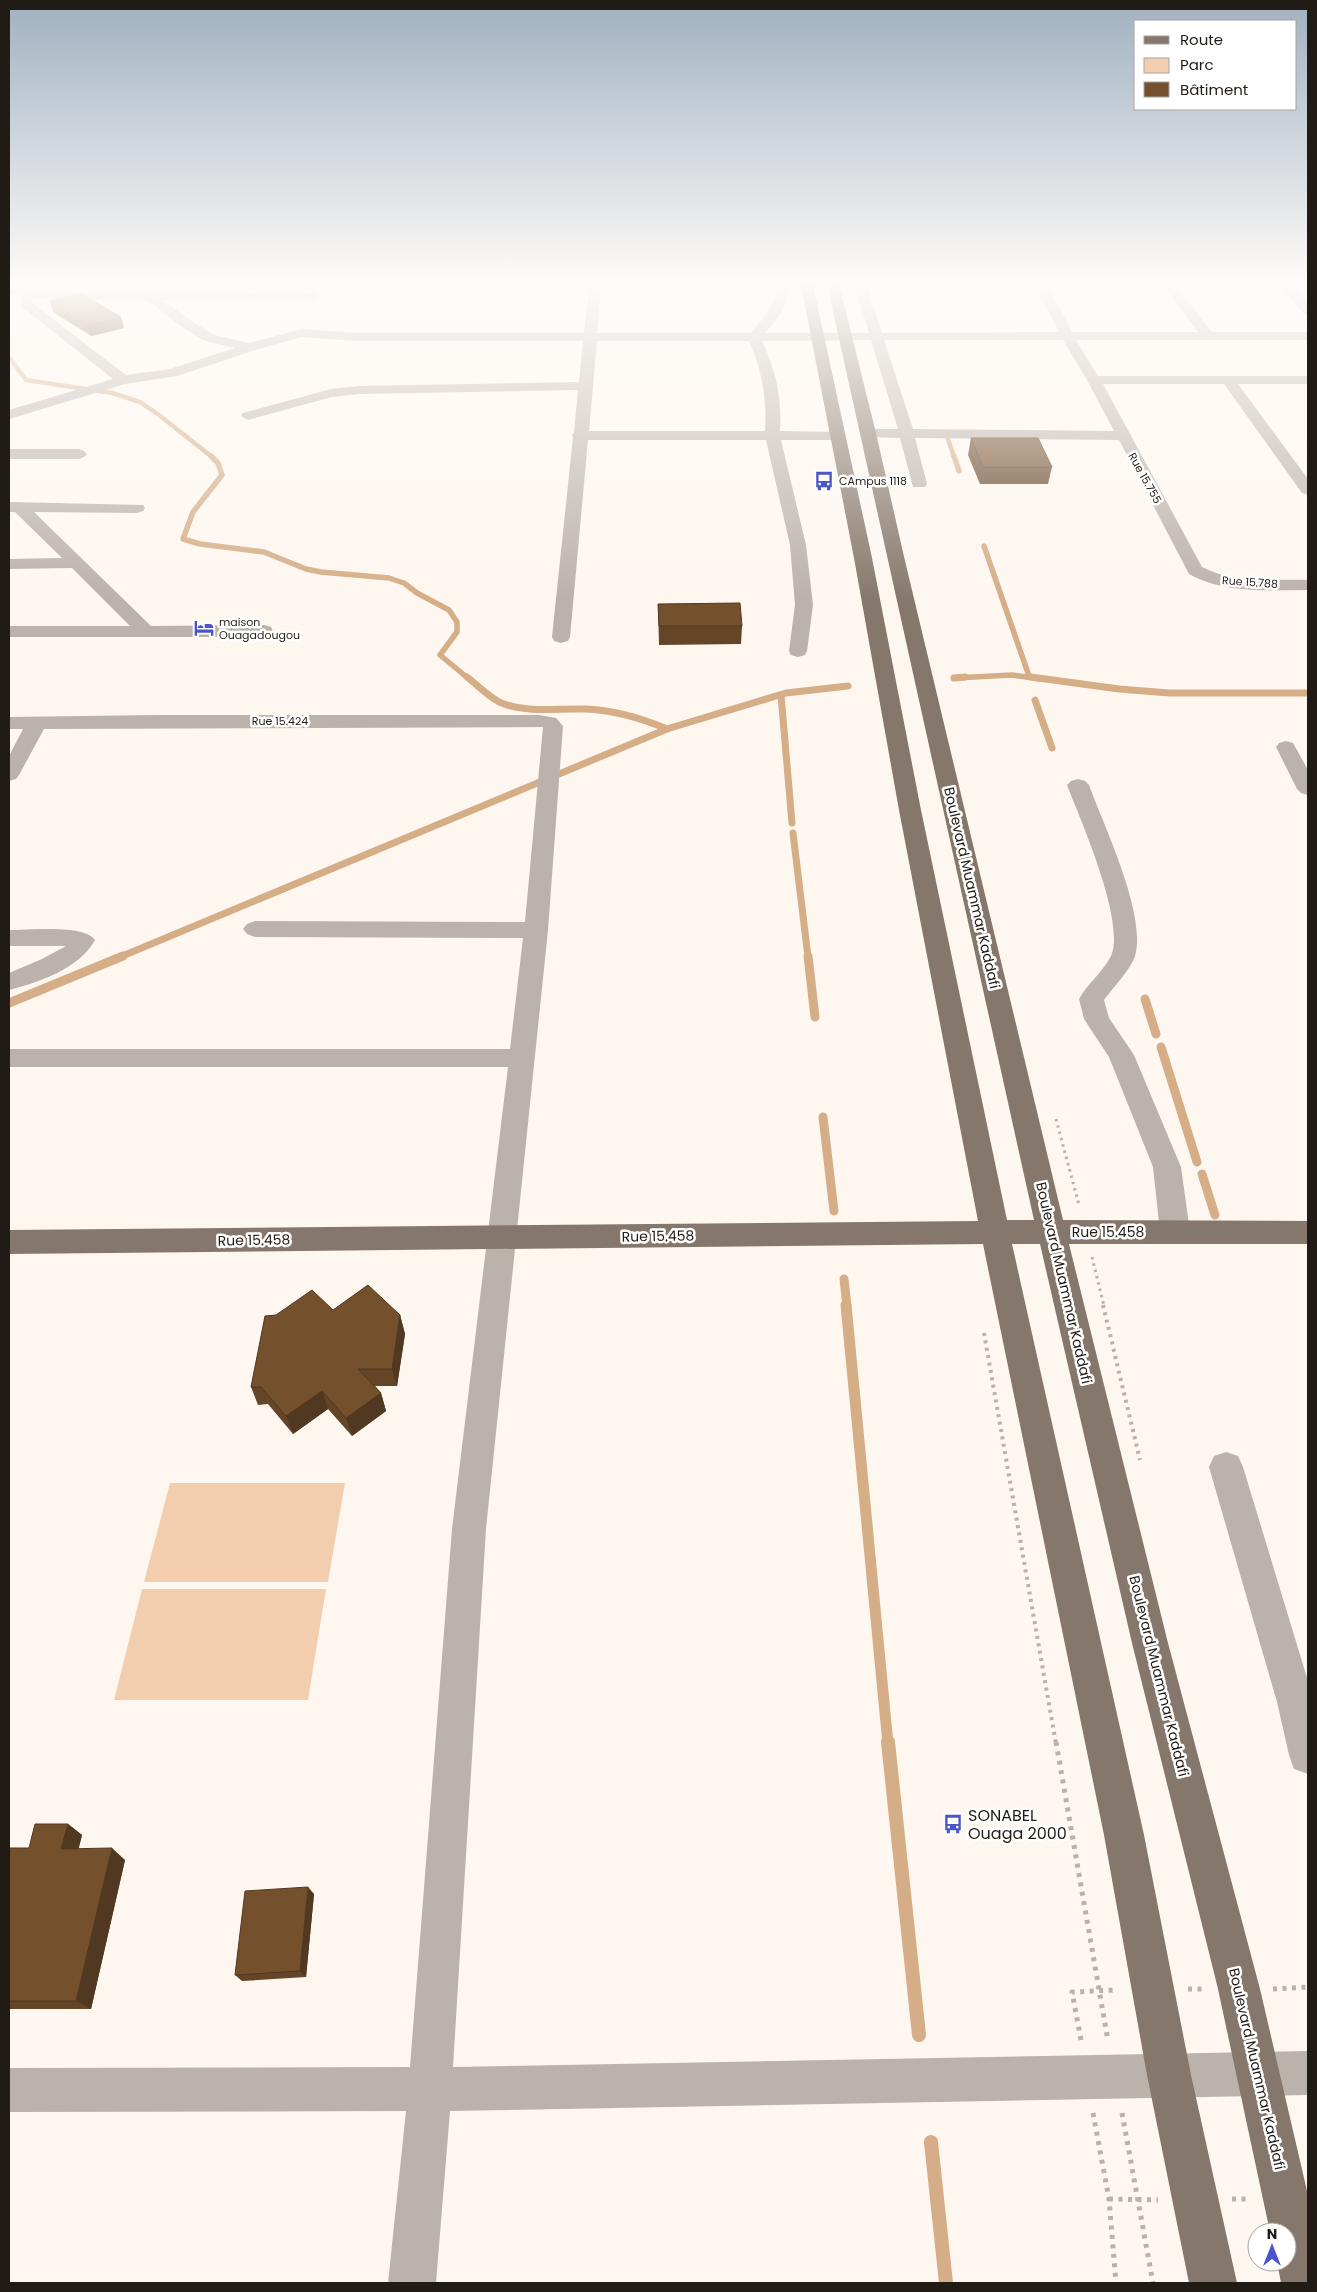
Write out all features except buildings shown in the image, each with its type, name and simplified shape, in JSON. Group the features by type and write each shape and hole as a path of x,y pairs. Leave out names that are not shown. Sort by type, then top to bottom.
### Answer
{"main road":[{"name":"Boulevard Muammar Kaddafi","path":"835,387 837,436 864,558 910,810 995,1232 1122,1826 1169,2075 1213,2283"},
{"name":"Boulevard Muammar Kaddafi","path":"852,387 869,433 896,560 1052,1232 1150,1643 1239,1989 1305,2283"},
{"name":"Rue 15.458","path":"9,1242 995,1232 1308,1232"}],"street":[{"path":"9,415 101,387"},
{"path":"248,416 331,393 359,390 532,387"},
{"path":"561,637 579,436 586,387"},
{"path":"770,387 774,407 772,435 798,545 804,605 798,651"},
{"path":"893,387 907,434 918,484"},
{"name":"Rue 15.755","path":"1097,387 1195,570"},
{"path":"1233,387 1308,490"},
{"path":"869,433 1122,436"},
{"path":"579,436 837,436"},
{"path":"9,454 79,454"},
{"path":"14,507 137,508"},
{"path":"14,507 145,630"},
{"path":"9,564 74,563"},
{"name":"Rue 15.788","path":"1195,570 1205,578 1229,582 1308,585"},
{"path":"9,632 264,631"},
{"name":"Rue 15.424","path":"9,723 419,720 530,721 552,724 554,728 547,777 536,930"},
{"path":"9,775 37,722"},
{"path":"1286,747 1308,789"},
{"path":"1078,785 1118,893 1126,925 1123,957 1092,998 1097,1019 1121,1055 1167,1167 1175,1232"},
{"path":"255,929 536,930 469,1529 430,2089 412,2283"},
{"path":"9,938 79,938 83,940 78,949 62,959 9,982"},
{"path":"9,1058 521,1058"},
{"path":"1226,1468 1296,1702 1308,1755"},
{"path":"9,2090 430,2089 1308,2073"}],"path":[{"path":"982,1324 1153,2283"},
{"path":"1109,2199 1116,2283"}],"green space":[{"path":"170,1483 345,1483 328,1582 144,1582"},
{"path":"142,1589 326,1589 308,1700 114,1700"}],"waterway":[{"path":"72,387 112,393 140,402 212,457"},
{"path":"948,439 954,457"},
{"path":"954,456 959,471"},
{"path":"212,457 218,463 222,475 193,512 183,539 200,544 264,552 306,569 321,572 389,578 404,583 417,593 449,610 457,622 457,632 440,655 469,679"},
{"path":"984,546 1029,676"},
{"path":"965,677 954,678 1012,675 1040,679"},
{"path":"467,677 494,699 514,707 606,711 637,718 667,729"},
{"path":"1031,677 1119,689 1169,693 1308,693"},
{"path":"667,729 786,693 848,686"},
{"path":"781,695 792,823"},
{"path":"1035,700 1052,748"},
{"path":"120,957 667,729"},
{"path":"793,833 808,957"},
{"path":"9,1003 123,956"},
{"path":"808,956 815,1017"},
{"path":"1145,999 1156,1034"},
{"path":"1161,1047 1197,1162"},
{"path":"823,1117 834,1211"},
{"path":"1202,1174 1215,1215"},
{"path":"844,1279 847,1306"},
{"path":"846,1305 888,1744"},
{"path":"888,1742 919,2035"},
{"path":"931,2142 946,2283"}],"place":[{"name":"CAmpus 1118","path":"824,481"},
{"name":"maison Ouagadougou","path":"204,628"},
{"name":"SONABEL Ouaga 2000","path":"953,1824"}]}
